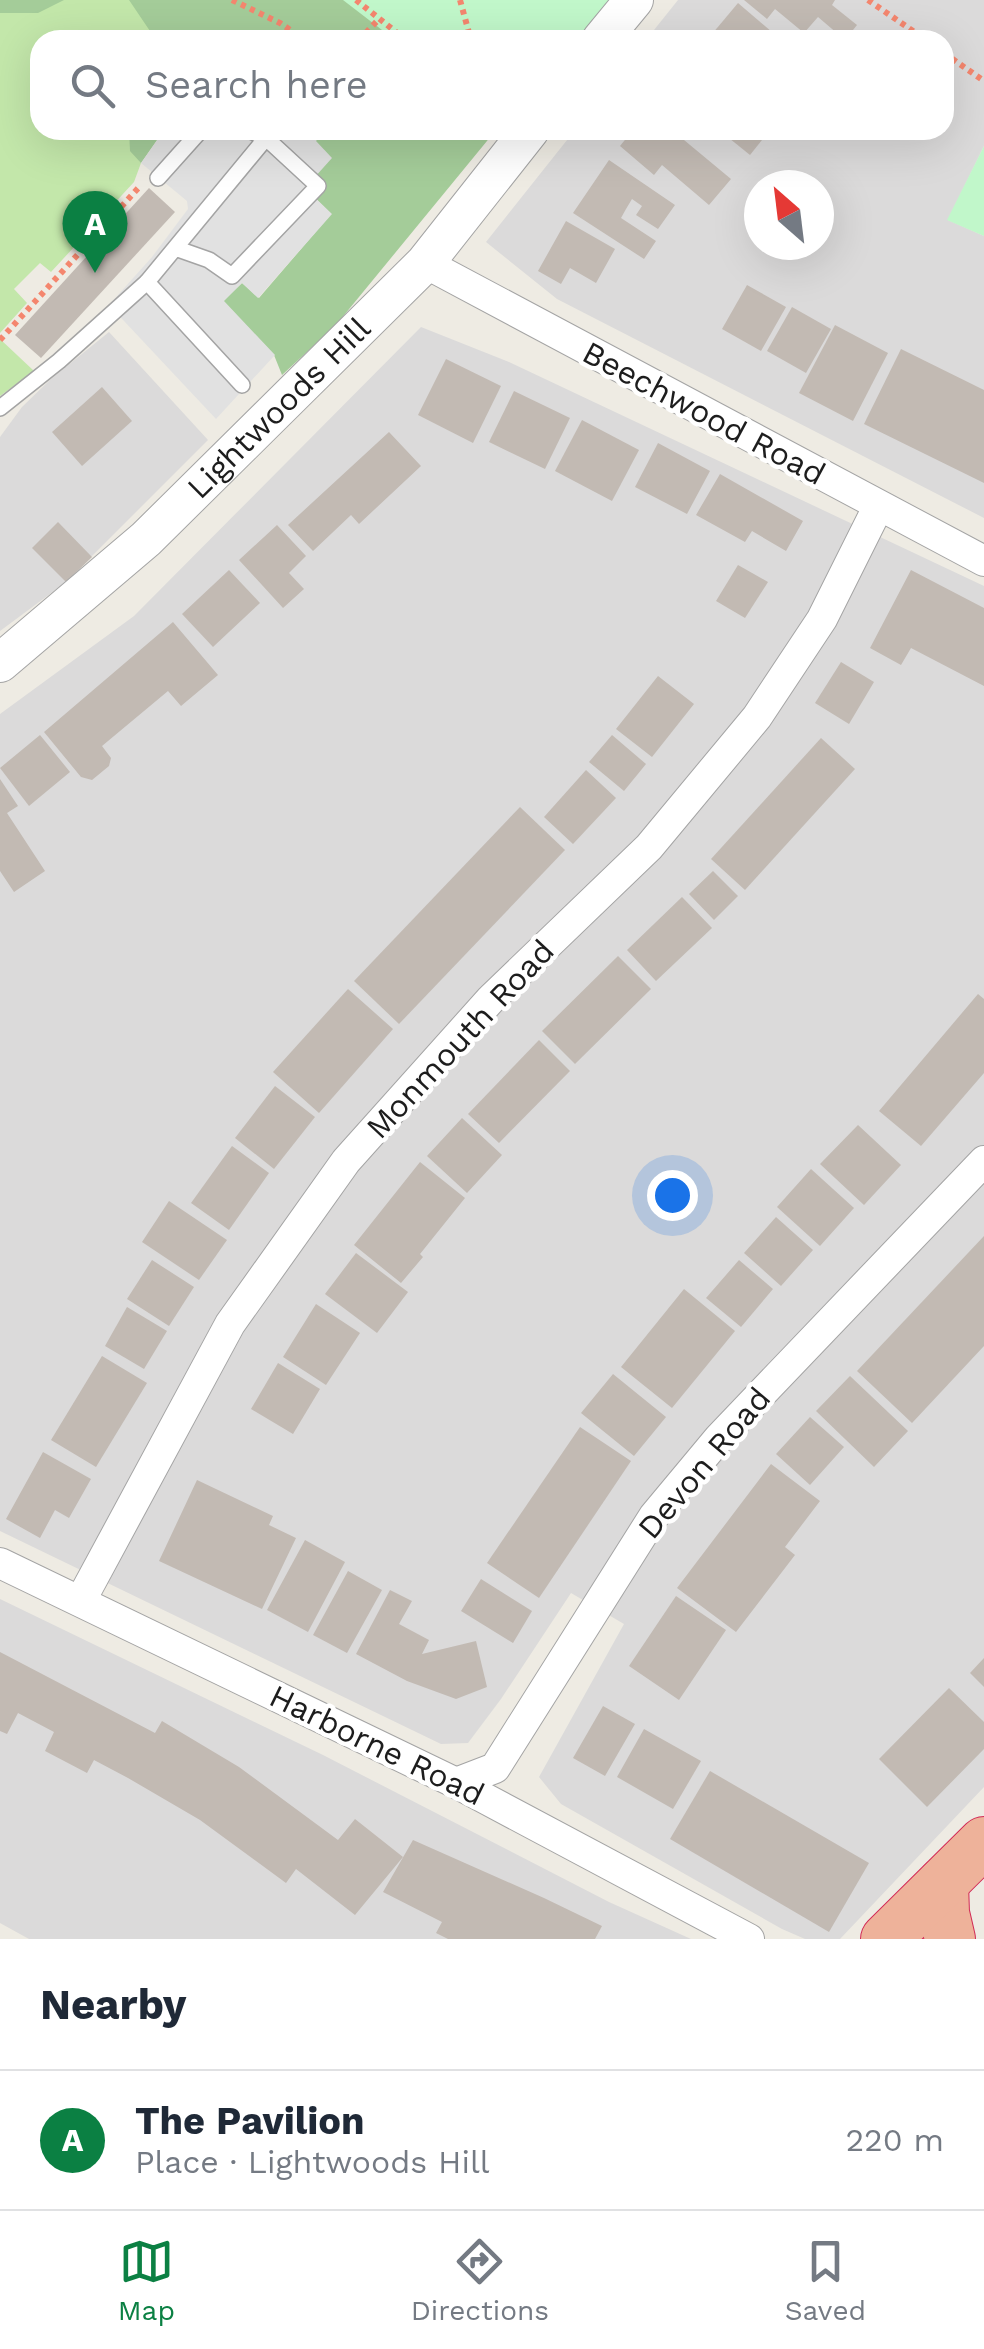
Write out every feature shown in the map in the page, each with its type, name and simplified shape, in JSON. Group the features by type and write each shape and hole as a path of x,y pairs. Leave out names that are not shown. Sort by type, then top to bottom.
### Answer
{"highway":[{"path":"886,1939 955,1916 984,1842"}],"street":[{"path":"609,30 634,0"},
{"name":"Lightwoods Hill","path":"0,663 146,539 425,263 522,140"},
{"name":"Beechwood Road","path":"425,263 984,561"},
{"name":"Monmouth Road","path":"80,1600 230,1324 346,1160 492,999 648,847 757,717 822,620 878,507"},
{"name":"Devon Road","path":"456,1783 495,1768 654,1516 719,1438 984,1161"},
{"name":"Harborne Road","path":"0,1564 456,1783 749,1939"}],"lane":[{"path":"158,178 192,140"},
{"path":"0,408 36,381 146,282 264,140"},
{"path":"175,248 209,260 232,276 318,186 275,140"},
{"path":"146,282 242,385"}],"path":[{"path":"232,0 290,30"},
{"path":"356,0 393,30"},
{"path":"460,0 468,30"},
{"path":"868,0 912,30"},
{"path":"368,30 379,19"},
{"path":"954,60 984,80"},
{"path":"0,340 140,186 158,178"}],"shaded area":[{"path":"678,0 984,0 984,146 948,220 984,236 984,518 557,299 486,242 567,140 954,140 954,30 654,30"},
{"path":"157,140 317,140 332,158 305,188 332,214 258,298 242,283 224,301 275,355 216,419 109,305 188,209 187,201 141,163"},
{"path":"421,327 509,362 984,586 984,1787 840,1939 805,1939 782,1929 561,1804 539,1777 624,1624 571,1593 468,1743 441,1744 0,1531 0,714 134,616"},
{"path":"109,332 208,440 66,582 0,631 0,437 22,407 51,379"},
{"path":"0,1599 323,1755 609,1902 691,1939 29,1939 0,1923"}],"green space":[{"path":"0,0 254,0 233,30 30,30 30,140 157,140 134,182 51,272 40,263 14,289 27,303 0,333"},
{"path":"0,0 64,0 38,13 0,13"},
{"path":"129,0 615,0 590,30 149,30"},
{"path":"343,0 615,0 590,30 382,30"},
{"path":"129,140 157,140 141,163 130,151"},
{"path":"488,140 336,325 282,375 274,355 223,301 242,283 259,298 331,214 305,188 315,141"},
{"path":"984,146 984,236 947,220"},
{"path":"0,339 34,371 0,396"}],"building":[{"path":"744,0 835,0 832,5 857,25 853,30 833,30 818,17 807,30 800,30 775,9 767,19"},
{"path":"738,3 770,30 715,30"},
{"path":"625,140 684,140 731,179 709,205 662,165 654,175 620,146"},
{"path":"731,140 762,140 750,155"},
{"path":"609,160 675,205 658,229 636,215 642,206 632,199 626,209 621,218 656,241 644,259 573,213"},
{"path":"149,188 175,212 41,358 15,335"},
{"path":"566,221 615,249 596,283 570,268 561,284 538,271"},
{"path":"747,285 786,307 761,351 722,329"},
{"path":"792,307 831,329 806,373 767,351"},
{"path":"835,325 888,353 853,421 799,393"},
{"path":"901,349 984,390 984,483 864,424"},
{"path":"446,359 501,386 473,443 418,415"},
{"path":"102,387 132,421 82,466 52,432"},
{"path":"514,391 570,418 545,469 489,442"},
{"path":"582,420 639,450 612,501 555,471"},
{"path":"389,432 421,466 359,524 351,515 313,551 288,525"},
{"path":"658,443 710,471 687,514 635,487"},
{"path":"720,474 803,521 786,551 752,531 745,542 696,515"},
{"path":"58,522 92,557 66,582 32,548"},
{"path":"277,525 306,556 289,573 304,589 283,608 239,560"},
{"path":"738,565 768,582 745,618 716,601"},
{"path":"229,570 260,603 213,647 182,614"},
{"path":"911,570 984,608 984,686 911,648 901,665 870,648"},
{"path":"173,622 218,675 181,706 168,691 102,746 111,758 109,766 92,780 81,777 44,732"},
{"path":"841,662 874,682 849,724 815,703"},
{"path":"658,676 694,704 652,757 616,729"},
{"path":"40,735 70,772 29,806 0,768"},
{"path":"612,735 646,764 624,791 589,762"},
{"path":"821,738 855,769 745,890 711,859"},
{"path":"586,770 616,798 573,844 544,817"},
{"path":"0,779 18,806 7,813 45,871 14,892 0,871"},
{"path":"520,807 565,850 399,1024 354,981"},
{"path":"713,871 738,896 714,920 689,894"},
{"path":"682,897 712,928 656,981 627,950"},
{"path":"618,956 651,989 575,1064 542,1031"},
{"path":"348,989 393,1029 319,1113 273,1072"},
{"path":"978,994 984,999 984,1073 921,1146 879,1111"},
{"path":"539,1040 570,1071 499,1143 468,1114"},
{"path":"275,1086 315,1117 274,1169 235,1138"},
{"path":"462,1118 502,1155 467,1193 427,1156"},
{"path":"858,1125 901,1165 864,1205 820,1164"},
{"path":"232,1146 269,1173 229,1230 191,1203"},
{"path":"420,1162 465,1198 401,1283 354,1245"},
{"path":"811,1169 854,1208 820,1246 777,1207"},
{"path":"169,1201 227,1240 199,1280 142,1242"},
{"path":"776,1217 813,1250 781,1286 744,1253"},
{"path":"984,1236 984,1346 912,1423 857,1371"},
{"path":"356,1253 408,1292 377,1333 325,1294"},
{"path":"152,1260 194,1287 169,1326 127,1299"},
{"path":"739,1260 773,1289 741,1327 706,1298"},
{"path":"684,1289 735,1331 672,1408 621,1367"},
{"path":"316,1304 360,1333 326,1385 283,1357"},
{"path":"127,1307 167,1331 144,1369 105,1346"},
{"path":"102,1356 147,1383 96,1467 51,1440"},
{"path":"278,1363 320,1389 293,1434 251,1409"},
{"path":"613,1374 666,1417 634,1456 581,1413"},
{"path":"850,1376 908,1431 874,1467 816,1411"},
{"path":"810,1417 844,1447 810,1485 776,1454"},
{"path":"580,1427 631,1461 539,1598 487,1563"},
{"path":"43,1452 91,1479 69,1518 55,1510 40,1538 6,1519"},
{"path":"771,1464 820,1501 785,1547 795,1555 736,1632 677,1588"},
{"path":"197,1480 273,1516 269,1525 296,1538 262,1609 159,1561"},
{"path":"305,1540 345,1562 308,1632 267,1610"},
{"path":"348,1571 382,1590 347,1653 313,1635"},
{"path":"481,1579 532,1611 513,1643 461,1611"},
{"path":"390,1590 412,1601 399,1624 429,1640 422,1654 476,1641 487,1687 456,1699 407,1681 356,1654"},
{"path":"676,1596 726,1630 679,1700 629,1666"},
{"path":"0,1652 155,1733 162,1721 239,1767 338,1840 355,1819 403,1857 355,1915 296,1869 286,1883 200,1820 128,1778 94,1760 87,1773 45,1751 54,1732 18,1713 7,1734 0,1731"},
{"path":"984,1658 984,1687 970,1673"},
{"path":"949,1688 984,1722 984,1749 927,1807 879,1759"},
{"path":"603,1706 635,1724 605,1776 573,1758"},
{"path":"644,1729 701,1761 673,1809 617,1777"},
{"path":"710,1771 869,1863 829,1932 670,1839"},
{"path":"413,1840 602,1926 595,1939 448,1939 436,1933 442,1922 383,1892"}],"place":[{"name":"The Pavilion","path":"95,273"}]}
